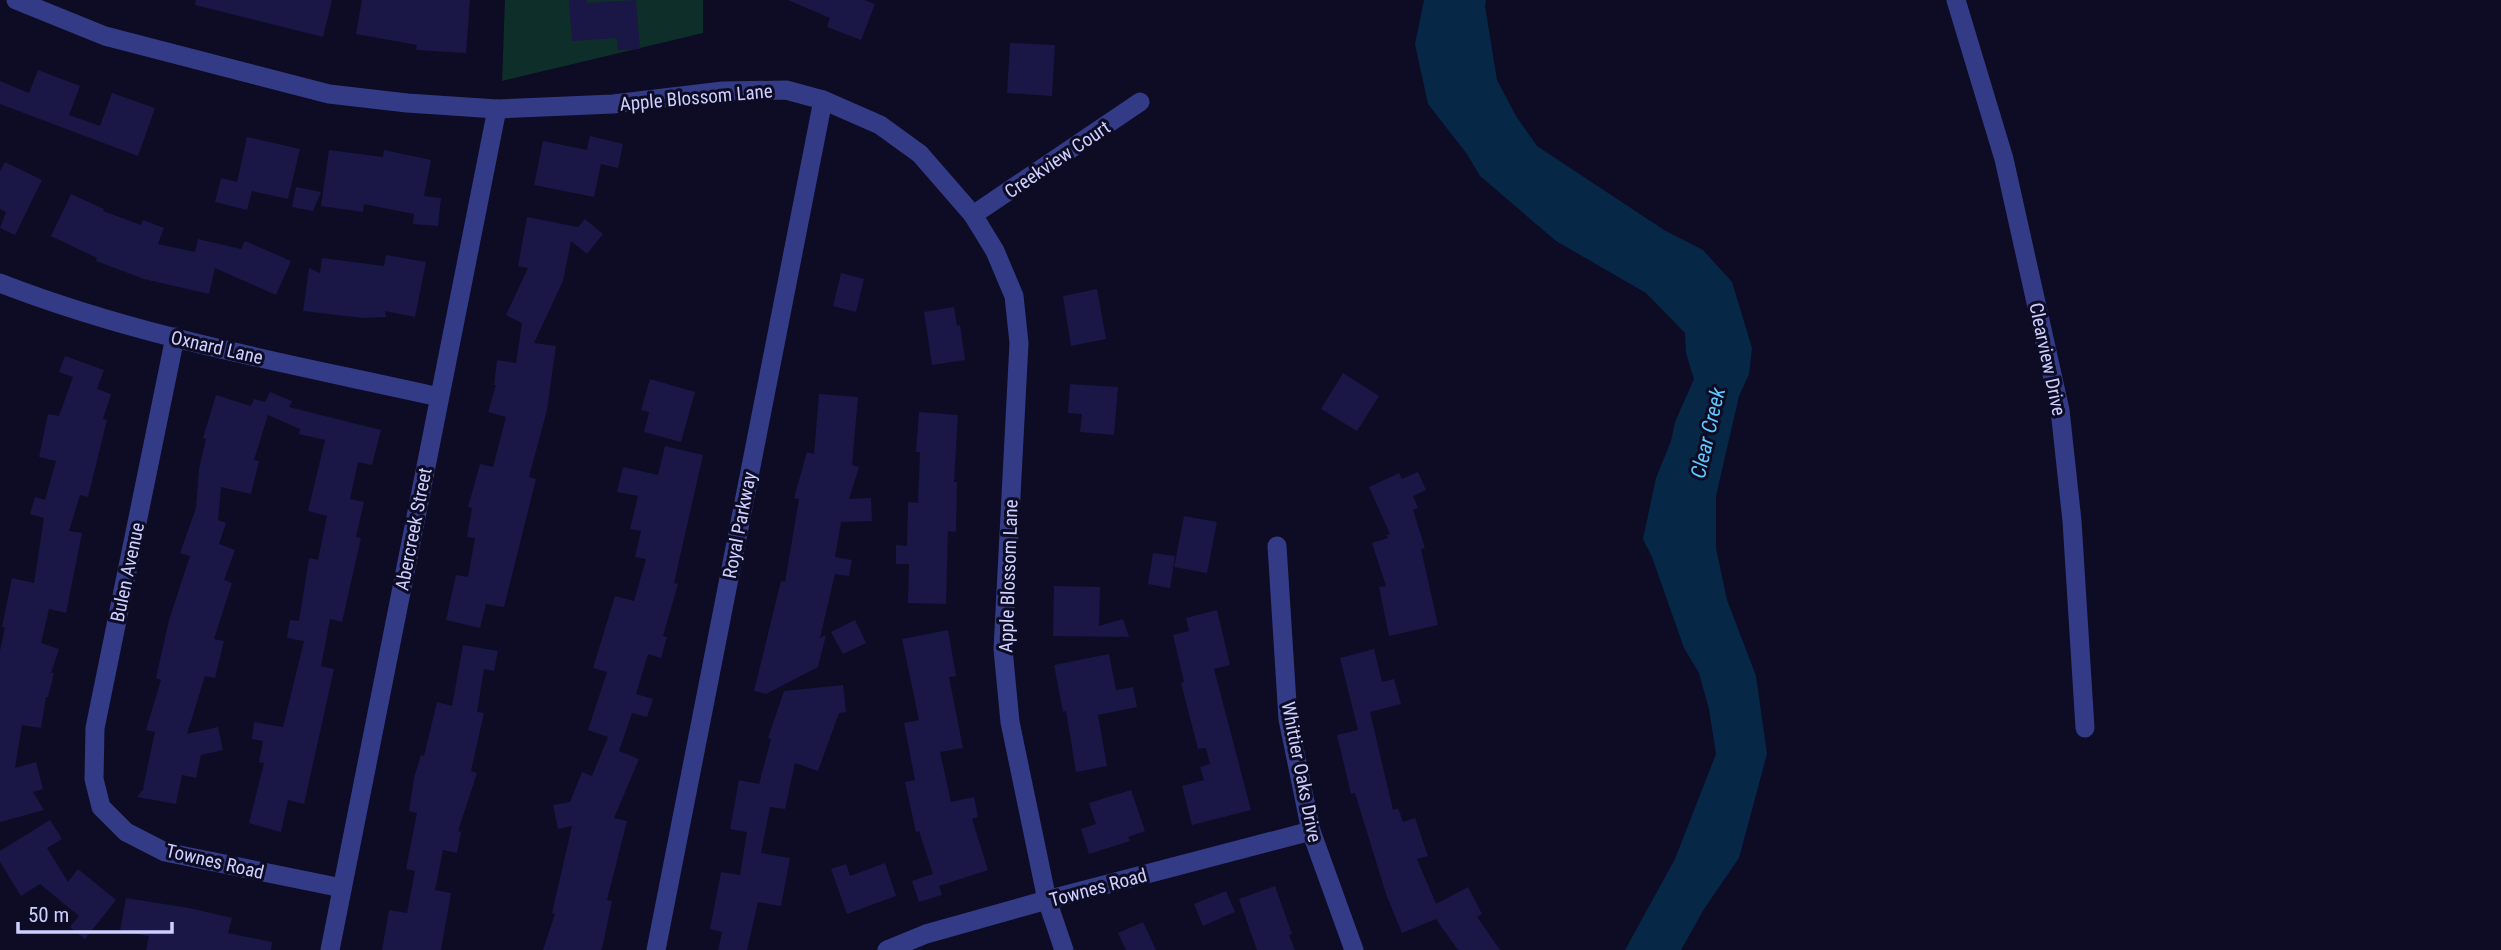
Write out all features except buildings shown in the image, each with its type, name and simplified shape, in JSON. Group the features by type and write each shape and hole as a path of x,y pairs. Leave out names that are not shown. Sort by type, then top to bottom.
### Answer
{"street":[{"name":"Apple Blossom Lane","path":"16,0 105,36 329,94 407,103 497,108 613,104 723,91 786,90 823,100 880,125 920,155 973,215 995,251 1014,296 1019,343 1003,649 1010,722 1047,900 1064,950"},
{"name":"Clearview Drive","path":"1956,0 2004,159 2060,411 2072,521 2085,728"},
{"name":"Royal Parkway","path":"656,950 823,100"},
{"name":"Creekview Court","path":"973,215 1140,102"},
{"name":"Abercreek Street","path":"330,950 497,108"},
{"name":"Oxnard Lane","path":"0,283 52,303 175,337 439,397"},
{"name":"Bulen Avenue","path":"102,807 94,779 95,729 175,337"},
{"name":"Whittier Oaks Drive","path":"1277,546 1288,719 1311,831 1354,950"},
{"name":"Townes Road","path":"102,807 126,832 165,852 342,887"},
{"name":"Townes Road","path":"887,950 926,934 1047,900 1311,831"}],"green space":[{"path":"505,0 703,0 703,33 502,81"}],"water":[{"name":"Clear Creek","path":"1424,0 1486,0 1497,80 1516,116 1537,146 1664,230 1703,250 1732,282 1752,348 1749,374 1739,396 1716,496 1716,548 1727,600 1756,676 1767,754 1739,858 1704,909 1681,950 1625,950 1675,859 1716,754 1709,709 1699,673 1684,648 1643,539 1656,478 1671,441 1675,422 1694,379 1686,353 1685,333 1646,293 1556,241 1480,176 1467,154 1428,104 1415,44"}]}
